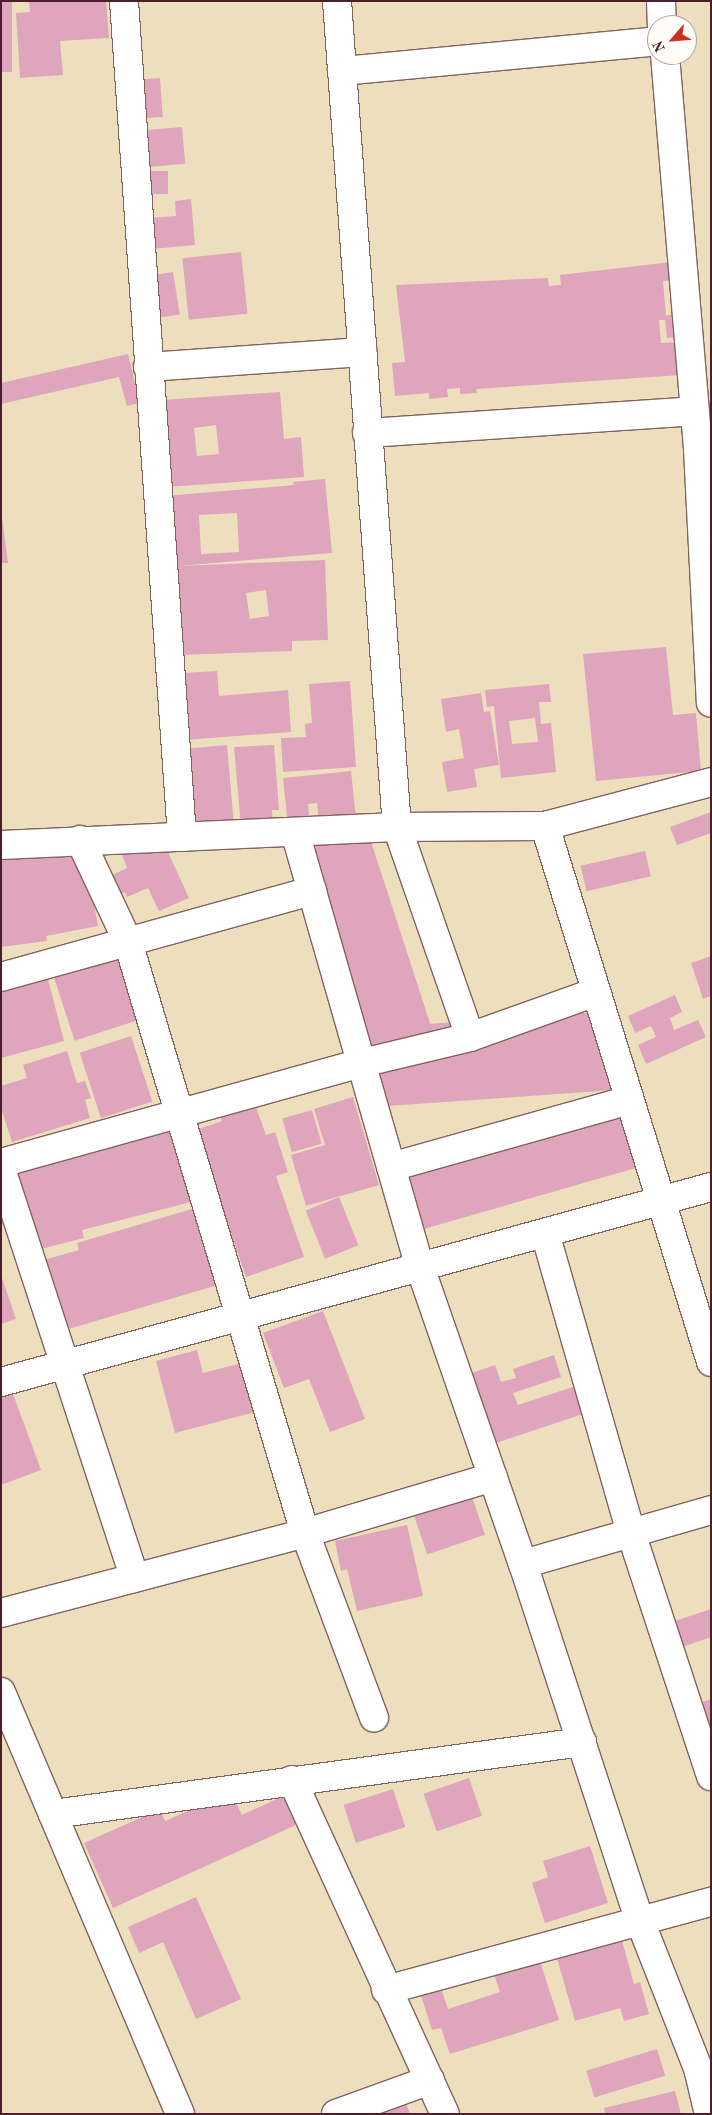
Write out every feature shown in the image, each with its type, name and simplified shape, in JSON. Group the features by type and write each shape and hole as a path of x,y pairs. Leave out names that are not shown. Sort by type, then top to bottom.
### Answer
{"street":[{"path":"124,1 182,837"},
{"path":"337,1 397,827 470,1037"},
{"path":"661,1 662,15"},
{"path":"342,72 647,42"},
{"path":"666,65 694,412 704,448 711,703"},
{"path":"148,367 362,352"},
{"path":"367,433 694,412"},
{"path":"1,845 397,827 546,826 711,782"},
{"path":"546,826 711,1362"},
{"path":"295,832 420,1267 523,1564 640,1921 704,2067 709,2114"},
{"path":"80,840 128,942 305,1533 374,1718"},
{"path":"1,977 312,891"},
{"path":"1,1163 362,1063 470,1037 596,992"},
{"path":"391,1167 629,1100"},
{"path":"1,1169 63,1365 135,1578"},
{"path":"1,1382 711,1187"},
{"path":"544,1233 632,1533 711,1776"},
{"path":"1,1613 305,1533 493,1477"},
{"path":"523,1564 711,1510"},
{"path":"1,1692 180,2114"},
{"path":"53,1814 582,1742"},
{"path":"292,1780 386,1990 445,2114"},
{"path":"386,1990 711,1902"},
{"path":"336,2114 430,2080"}],"building":[{"path":"1,1 12,1 12,72 1,72"},
{"path":"29,1 106,1 109,38 60,41 63,75 20,78 16,13 30,12"},
{"path":"160,78 163,117 135,119 132,80"},
{"path":"182,127 185,164 141,168 138,131"},
{"path":"145,171 168,171 168,194 145,194"},
{"path":"191,199 195,245 152,249 149,218 176,216 175,201"},
{"path":"241,252 247,314 189,320 182,258"},
{"path":"671,262 673,280 663,281 666,315 674,315 676,337 667,338 665,320 659,320 661,343 678,342 681,375 476,389 477,393 460,394 460,388 447,389 448,397 429,399 429,393 395,396 392,363 405,362 396,285 548,278 549,286 561,285 560,275"},
{"path":"173,272 180,314 159,318 152,275"},
{"path":"128,354 140,403 127,406 119,377 1,404 1,383"},
{"path":"280,392 284,439 301,437 304,477 168,487 161,400","holes":["216,425 219,454 197,456 194,428"]},
{"path":"325,479 332,553 178,566 325,560 328,640 292,641 292,651 179,655 165,496 294,485 293,482","holes":["237,513 239,552 201,554 199,515","266,590 269,616 250,619 246,593"]},
{"path":"1,511 8,563 1,563"},
{"path":"666,647 673,715 696,713 701,771 596,781 583,654"},
{"path":"217,671 219,696 288,690 291,732 184,740 183,673"},
{"path":"350,681 356,767 283,772 281,738 306,737 305,724 312,723 309,684"},
{"path":"549,684 551,702 539,702 541,724 551,723 556,772 501,778 494,706 487,707 485,690","holes":["535,718 538,742 512,744 509,721"]},
{"path":"481,693 484,712 490,711 499,765 474,769 477,787 447,792 442,762 464,758 459,729 446,732 441,699"},
{"path":"227,745 234,828 189,832 182,749"},
{"path":"274,745 279,810 272,810 273,824 241,827 234,747"},
{"path":"351,771 356,818 319,821 317,803 308,804 310,823 288,825 283,778"},
{"path":"711,812 711,833 677,845 670,827"},
{"path":"365,823 432,1028 358,1053 291,847"},
{"path":"161,837 189,898 159,911 148,888 127,897 125,892 115,897 106,878 127,868 122,855"},
{"path":"82,840 98,926 46,936 47,941 1,947 1,855"},
{"path":"645,851 651,876 587,891 581,866"},
{"path":"113,939 139,1020 75,1041 48,960"},
{"path":"711,956 711,996 703,999 691,963"},
{"path":"43,960 64,1041 1,1058 1,971"},
{"path":"675,995 682,1012 670,1018 674,1030 698,1020 706,1037 646,1064 638,1045 656,1037 651,1026 635,1033 628,1016"},
{"path":"613,1011 619,1090 369,1107 364,1028"},
{"path":"131,1036 152,1102 101,1118 80,1053"},
{"path":"67,1051 77,1083 85,1081 91,1098 85,1100 90,1118 12,1142 1,1108 1,1086 27,1078 23,1065"},
{"path":"629,1092 650,1164 423,1229 402,1157"},
{"path":"353,1097 379,1185 306,1206 291,1155 325,1145 314,1109"},
{"path":"253,1099 266,1135 275,1132 288,1172 276,1176 304,1257 246,1277 196,1130 222,1121 218,1111"},
{"path":"312,1110 322,1144 292,1152 282,1119"},
{"path":"175,1127 195,1201 82,1230 84,1238 33,1251 11,1169"},
{"path":"339,1197 358,1245 325,1259 306,1210"},
{"path":"195,1208 218,1285 65,1330 44,1260 79,1250 77,1243"},
{"path":"1,1275 16,1319 1,1324"},
{"path":"323,1311 365,1419 330,1432 309,1379 284,1388 263,1333"},
{"path":"197,1350 203,1373 246,1362 259,1411 175,1433 156,1361"},
{"path":"554,1355 561,1377 513,1393 518,1405 579,1385 589,1412 493,1444 469,1374 495,1365 501,1382 516,1378 513,1369"},
{"path":"13,1394 41,1470 1,1485 1,1398"},
{"path":"471,1494 485,1535 427,1555 413,1514"},
{"path":"407,1525 423,1596 357,1611 347,1569 341,1571 335,1541"},
{"path":"711,1609 711,1637 677,1649 669,1623"},
{"path":"711,1699 711,1739 699,1703"},
{"path":"469,1778 482,1816 437,1831 424,1794"},
{"path":"393,1789 405,1827 356,1843 344,1805"},
{"path":"294,1791 307,1820 113,1908 84,1843 160,1809 165,1821 231,1792 242,1815"},
{"path":"590,1846 608,1903 545,1923 532,1883 548,1877 543,1861"},
{"path":"196,1897 241,1999 196,2019 163,1942 139,1953 128,1927"},
{"path":"621,1937 634,1984 640,1982 649,2014 624,2021 620,2008 575,2021 556,1955"},
{"path":"537,1952 559,2020 450,2054 441,2028 432,2030 418,1986 438,1980 448,2009 500,1992 491,1966"},
{"path":"657,2049 665,2076 594,2097 586,2071"},
{"path":"675,2091 681,2114 605,2114 604,2108"},
{"path":"402,2092 410,2114 346,2114"}]}
